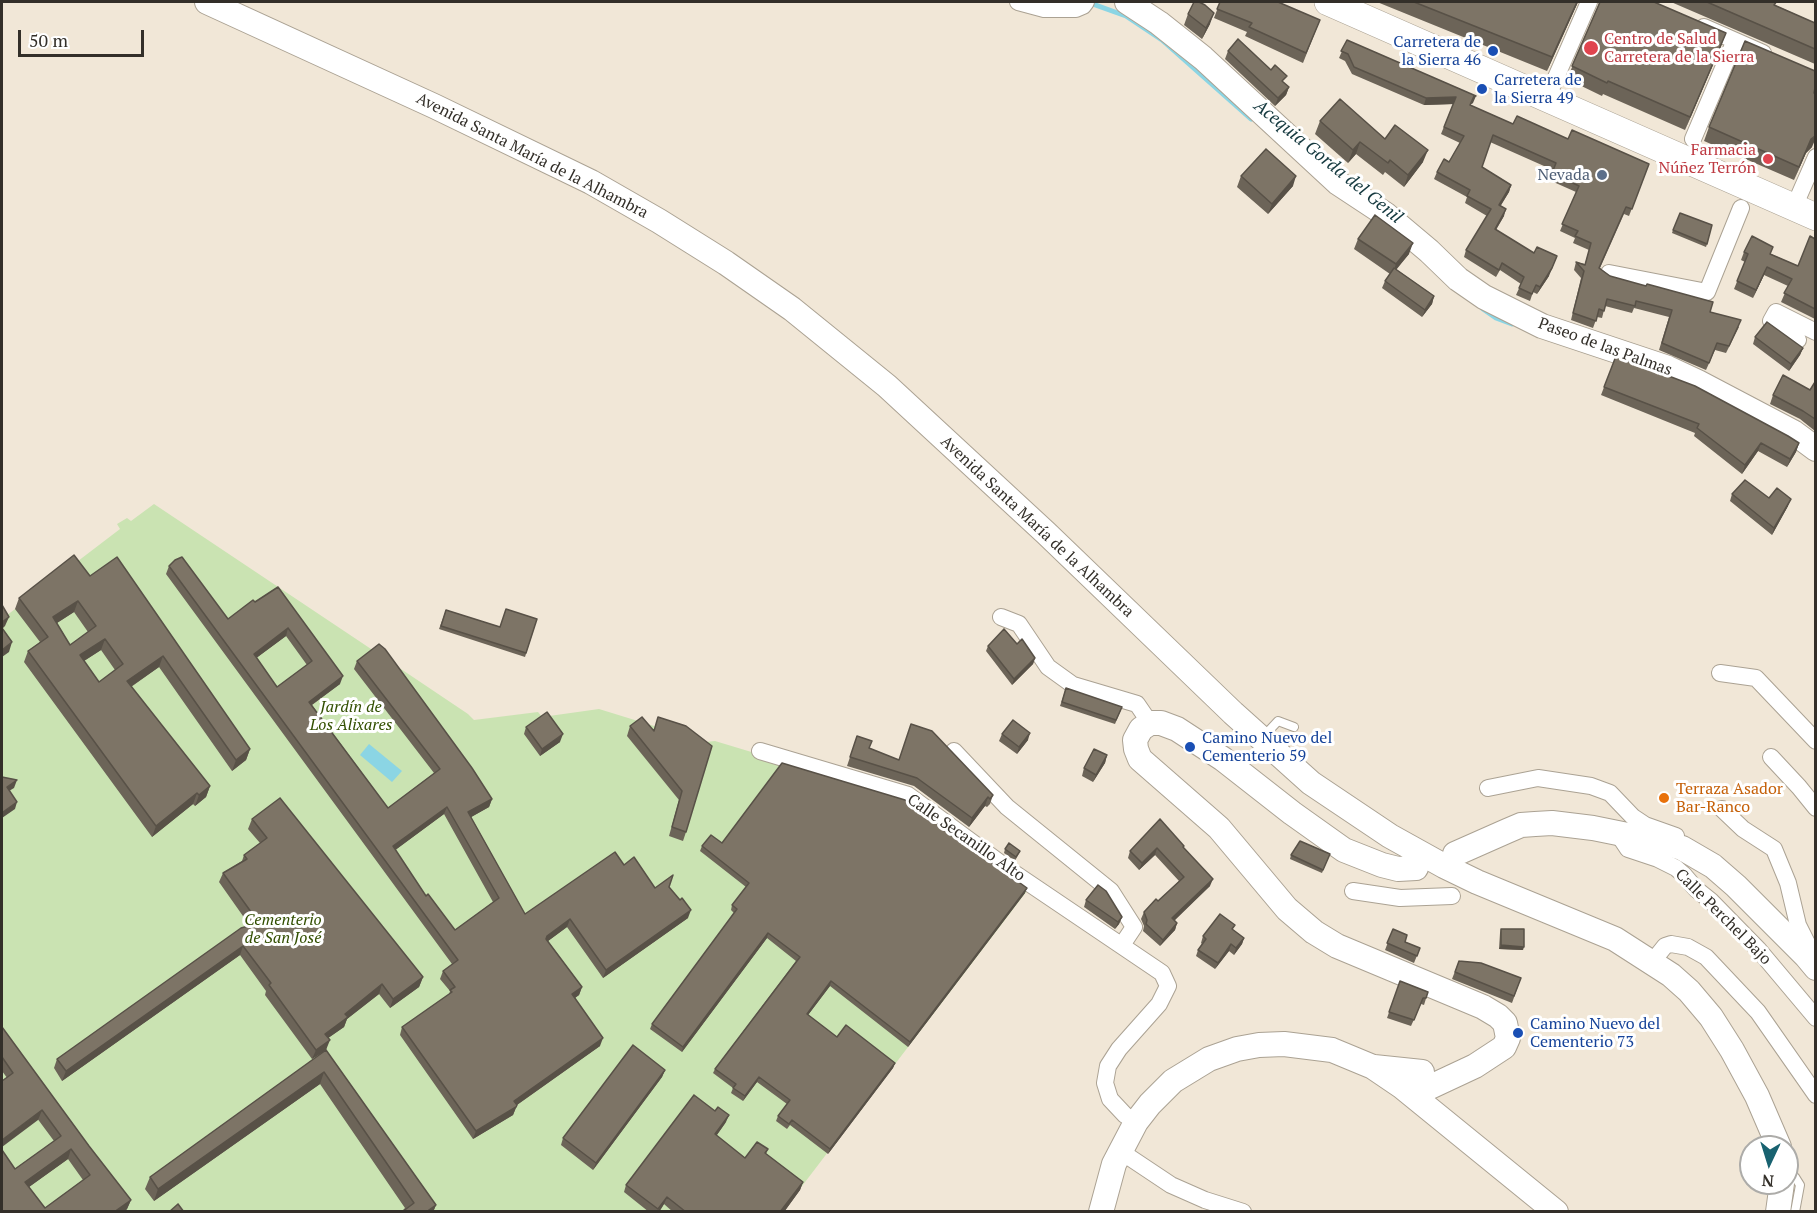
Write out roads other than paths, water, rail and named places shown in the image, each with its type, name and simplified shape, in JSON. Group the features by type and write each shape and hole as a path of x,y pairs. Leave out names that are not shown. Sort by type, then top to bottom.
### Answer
{"main road":[{"path":"1328,2 1359,8 1547,98 1805,212"}],"street":[{"name":"Avenida Santa María de la Alhambra","path":"207,2 340,62 591,182 726,263 792,309 887,386 1046,533 1261,740 1320,789 1356,815 1416,851 1477,882 1615,939 1653,962 1689,991 1711,1017 1732,1050 1757,1096 1774,1135"},
{"path":"1018,2 1044,9 1076,9 1084,4"},
{"name":"Paseo de las Palmas","path":"1127,2 1159,23 1203,58 1338,183 1385,214 1458,279 1484,297 1542,326 1668,368 1793,432 1815,449"},
{"path":"1547,98 1589,2"},
{"path":"1688,20 1773,58"},
{"path":"1693,139 1733,45"},
{"path":"1805,212 1815,157"},
{"path":"1609,273 1707,292 1742,208"},
{"path":"1798,340 1771,321 1776,312 1815,332"},
{"path":"1001,617 1019,624 1048,667 1073,685 1137,704 1150,723"},
{"path":"1720,673 1756,678 1815,741"},
{"path":"1407,1090 1475,1066 1504,1047 1508,1038 1505,1023 1483,1007 1337,945 1301,922 1287,909 1219,828 1140,759 1135,740 1142,729 1150,723 1161,723 1193,738 1344,850 1382,865 1416,868"},
{"name":"Calle Secanillo Alto","path":"760,751 908,795 1011,871 1162,973 1168,986 1159,1004 1119,1049 1108,1066 1105,1083 1110,1099 1125,1115 1136,1122"},
{"path":"954,751 1007,807 1111,891 1134,927 1122,945"},
{"path":"1771,757 1815,808"},
{"path":"1488,788 1538,778 1591,786 1610,792 1632,817 1645,825 1685,839 1682,848"},
{"path":"1722,809 1743,828 1774,849 1788,883 1798,926 1811,951 1811,962"},
{"path":"1455,854 1507,831 1535,824 1552,823 1622,834 1682,848 1713,866 1736,886 1811,962"},
{"name":"Calle Perchel Bajo","path":"1622,834 1622,840 1628,849 1658,859 1684,875 1758,948 1815,1018"},
{"path":"1353,891 1400,898 1452,896"},
{"path":"1653,962 1665,946 1671,944 1688,947 1706,957 1758,1012 1815,1095"},
{"path":"1101,1212 1114,1164 1136,1122 1150,1104 1173,1082 1209,1059 1237,1049 1267,1044 1309,1045 1332,1050 1373,1067 1407,1090 1556,1212"},
{"path":"1373,1067 1422,1072 1488,1057"},
{"path":"1407,1090 1422,1072"},
{"path":"1437,1116 1440,1089 1446,1078"},
{"path":"1120,1151 1171,1185 1243,1212"},
{"path":"1778,1212 1780,1195"}],"lane":[{"path":"1261,740 1278,721 1294,727"},
{"path":"1795,1212 1798,1195"}],"water":[{"path":"369,744 402,771 392,782 360,755"}],"waterway":[{"name":"Acequia Gorda del Genil","path":"1087,2 1126,16 1162,40 1251,119"},
{"name":"Acequia Gorda del Genil","path":"1483,309 1496,318 1512,324"}],"place":[{"name":"Centro de Salud Carretera de la Sierra","path":"1591,48"},
{"name":"Carretera de la Sierra 46","path":"1493,51"},
{"name":"Carretera de la Sierra 49","path":"1482,89"},
{"name":"Farmacia Núñez Terrón","path":"1768,159"},
{"name":"Nevada","path":"1602,175"},
{"name":"Camino Nuevo del Cementerio 59","path":"1190,747"},
{"name":"Terraza Asador Bar-Ranco","path":"1664,798"},
{"name":"Camino Nuevo del Cementerio 73","path":"1518,1033"}],"park label":[{"name":"Jardín de Los Alixares","path":"351,716"},
{"name":"Cementerio de San José","path":"283,929"}]}
